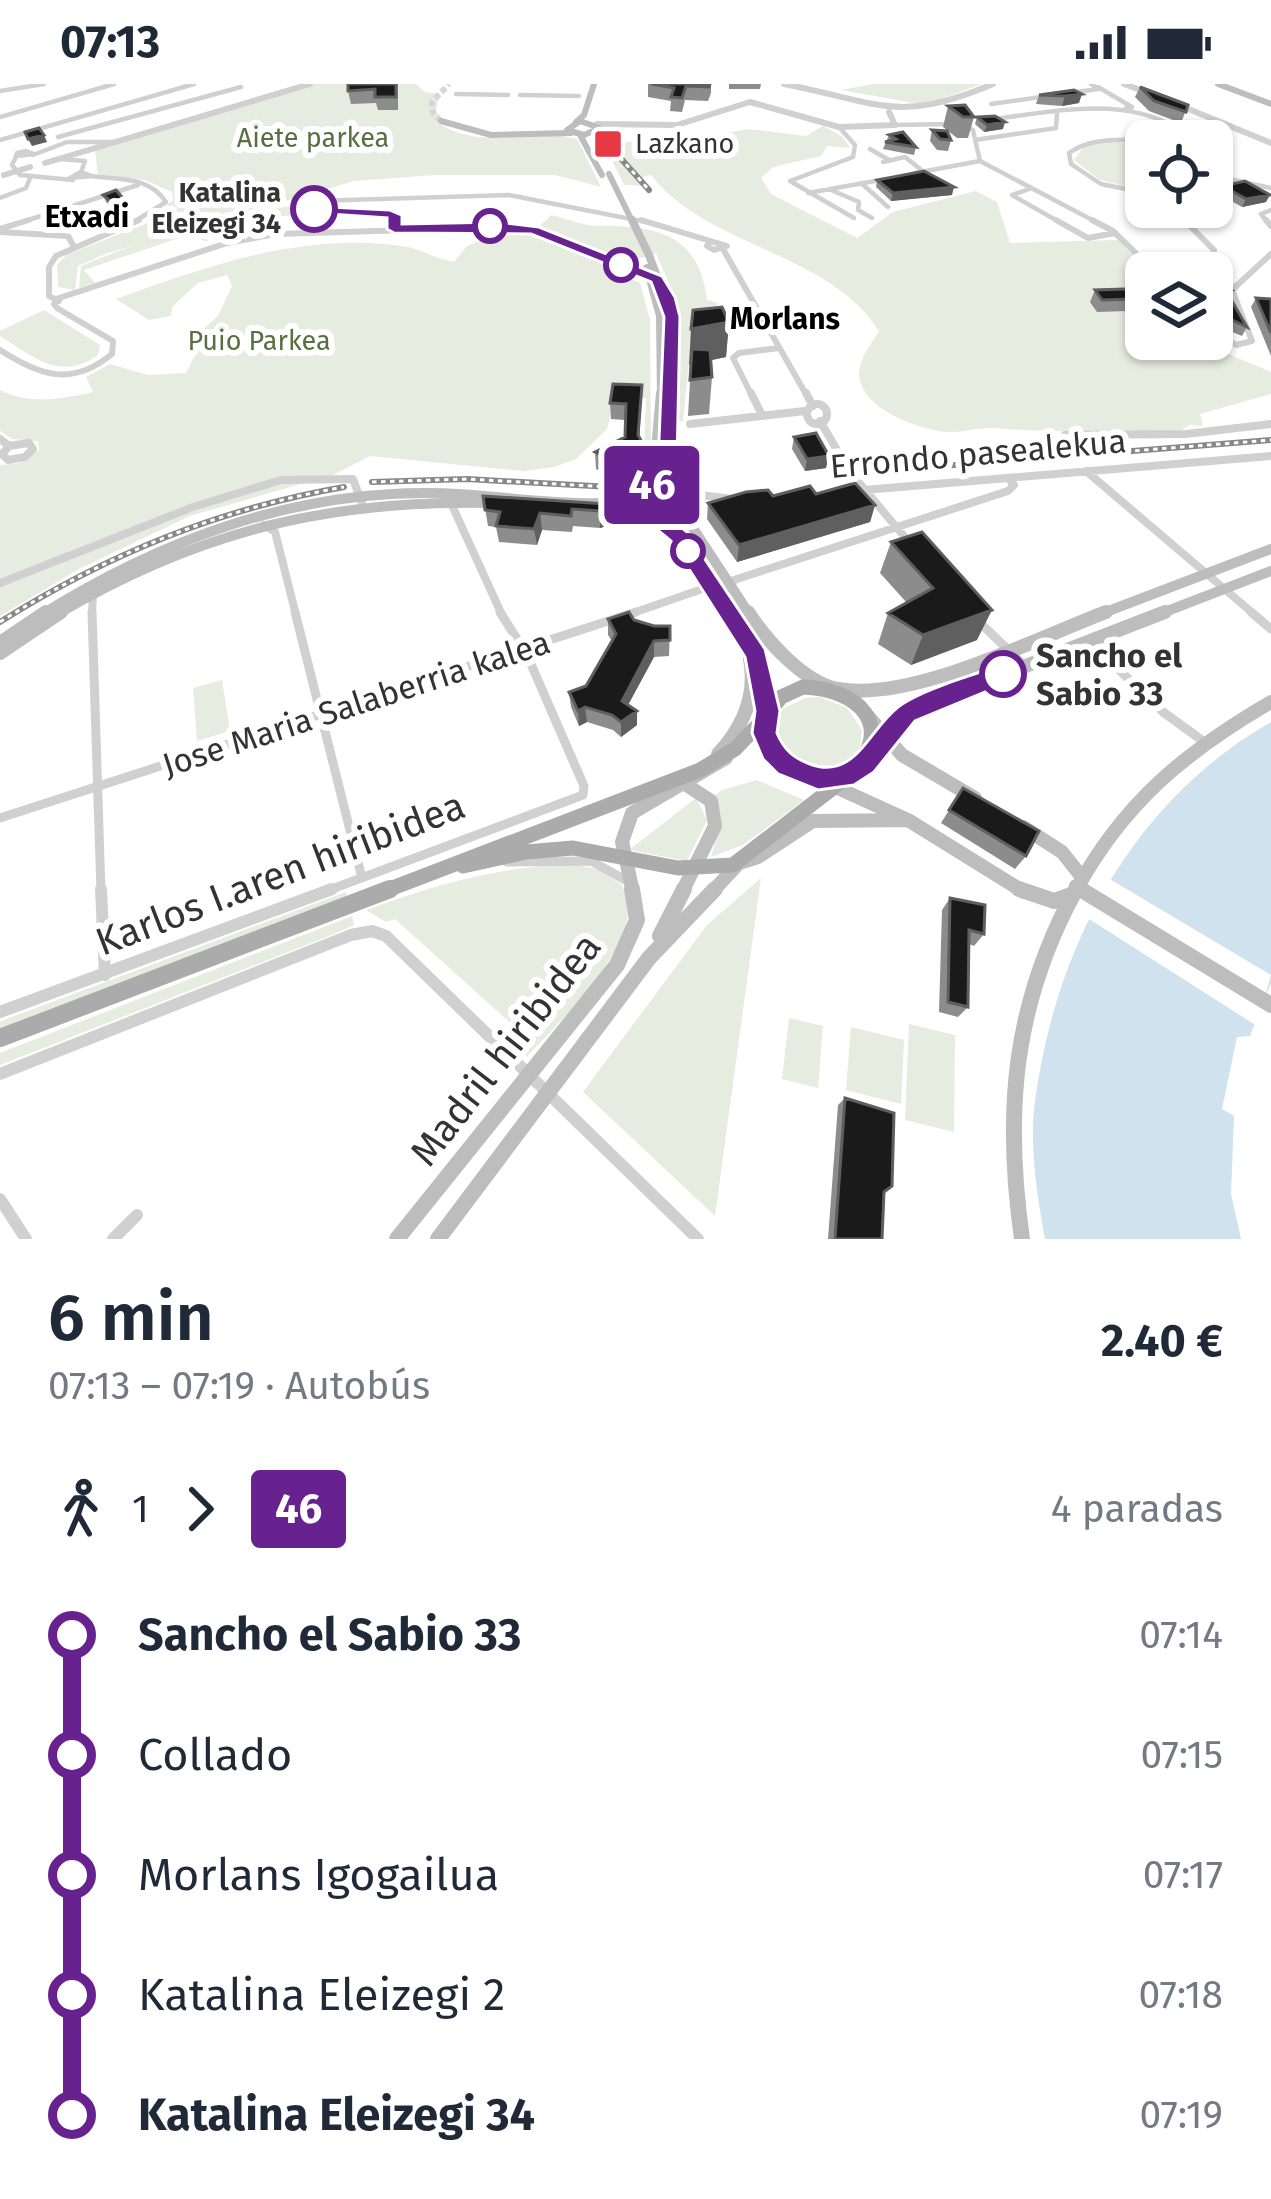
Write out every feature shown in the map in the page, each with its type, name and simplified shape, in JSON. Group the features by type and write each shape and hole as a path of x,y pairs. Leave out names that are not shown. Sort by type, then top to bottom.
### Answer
{"main road":[{"path":"1222,84 1271,102"},
{"path":"574,129 595,85"},
{"path":"595,85 588,116 596,127 593,140 668,297 673,336 668,464 674,484"},
{"path":"444,120 491,135 596,127"},
{"path":"574,129 596,127"},
{"path":"574,129 606,175"},
{"path":"0,643 90,586 172,547 268,514 359,500 453,496 600,502 638,496 653,484 658,468 663,332 645,255"},
{"path":"653,484 674,484 691,494 694,506 685,516 661,521"},
{"path":"453,496 643,513 661,521 678,536 762,670 772,751 787,766 908,820 1033,897 1054,901 1076,885"},
{"path":"638,496 643,513"},
{"path":"0,653 65,608 170,555 259,523 359,500"},
{"path":"685,516 783,672"},
{"path":"623,855 624,827 637,808 682,782 716,770 775,699 797,688 904,688 1271,549"},
{"path":"698,870 734,868 766,837 856,772 885,736 920,707 1271,571"},
{"path":"709,762 740,725 753,686 752,665 732,627 734,621"},
{"path":"762,670 836,689 865,712 902,754 981,802"},
{"path":"1022,1239 1012,1164 1021,1039 1046,951 1076,885 1135,801 1203,741 1271,702"},
{"path":"865,712 874,734 871,755"},
{"name":"Karlos I.aren hiribidea","path":"0,1038 412,879 682,782 735,749"},
{"path":"807,776 832,779 856,772"},
{"name":"Madril hiribidea","path":"438,1239 649,958 698,870 716,816 709,798 682,782"},
{"path":"1000,813 1057,848 1076,885 1268,1003"},
{"name":"Madril hiribidea","path":"649,958 734,868 814,821 908,820"},
{"path":"698,870 766,837"},
{"name":"Karlos I.aren hiribidea","path":"412,879 478,862 562,849 698,870"},
{"name":"Madril hiribidea","path":"397,1239 627,946 637,918 623,855"}],"street":[{"path":"0,91 44,84"},
{"path":"0,117 114,84"},
{"path":"6,139 194,84"},
{"path":"2,176 310,84"},
{"path":"784,84 808,86 909,124 1123,112 1155,120"},
{"path":"596,127 684,124 746,102 839,127 870,127 993,84"},
{"path":"991,104 1097,90 1092,84"},
{"path":"1092,84 1127,100 1132,107 1126,108"},
{"path":"1124,84 1271,143"},
{"path":"154,188 92,174 30,178 14,170 25,154 240,85 250,86"},
{"path":"456,94 579,96 595,85"},
{"path":"579,96 585,110"},
{"path":"975,140 1056,128 1057,114"},
{"path":"962,124 973,130 980,161"},
{"path":"839,127 855,145 853,157 839,166 794,177 792,185 854,217"},
{"path":"85,137 118,142"},
{"path":"85,137 92,174"},
{"path":"6,139 25,154"},
{"path":"1125,141 1085,142 1068,158 1091,180 1125,188"},
{"path":"870,149 886,161 905,157 938,182"},
{"path":"45,163 88,151"},
{"path":"25,154 20,164 27,172 124,181"},
{"path":"60,159 85,161 87,166 77,177"},
{"path":"806,194 980,161 1114,232 1134,252"},
{"path":"0,198 26,188 30,178"},
{"path":"0,350 36,374 52,377 85,372 107,359 115,347 109,337 58,308 49,296 50,266 73,245 158,211 165,198 154,188 127,179 103,178"},
{"path":"1233,180 1271,188"},
{"path":"119,189 124,181"},
{"path":"860,183 888,207"},
{"path":"0,230 142,184"},
{"path":"1032,188 1012,195 1088,238 1114,232"},
{"path":"829,189 859,202 858,210 872,218"},
{"path":"394,229 397,218 390,214 316,210 315,201 509,195 615,214 710,242 711,249 723,249 779,348 809,409 808,418 820,422 864,490 926,562"},
{"path":"1271,210 1261,214 1271,226"},
{"path":"56,301 241,240 296,232 523,228 650,275 668,297"},
{"path":"1194,228 1214,252"},
{"path":"0,230 100,236"},
{"path":"65,236 73,238 73,245"},
{"path":"1233,289 1271,254"},
{"path":"619,265 645,255"},
{"path":"619,265 655,287"},
{"path":"49,285 54,292 70,294"},
{"path":"56,301 86,291"},
{"path":"1233,293 1251,343 1233,343"},
{"path":"762,415 733,358 779,348"},
{"path":"690,424 809,409 830,412 820,422"},
{"path":"1065,435 1186,434 1271,424"},
{"path":"0,440 9,446"},
{"name":"Errondo pasealekua","path":"844,491 1271,456"},
{"path":"1086,471 1271,629"},
{"path":"730,589 734,580 1008,491 1014,484 1008,478"},
{"path":"0,583 193,507 281,480 352,479 359,500"},
{"path":"691,494 741,500"},
{"path":"453,496 456,518 520,649"},
{"path":"456,518 470,501"},
{"path":"275,532 288,516"},
{"path":"259,523 275,532 362,878"},
{"name":"Jose Maria Salaberria kalea","path":"0,818 711,586"},
{"path":"93,593 89,613 105,974"},
{"path":"965,606 1025,666"},
{"path":"65,608 81,607 89,613"},
{"path":"1089,641 1163,712 1203,741"},
{"name":"Karlos I.aren hiribidea","path":"0,1012 583,795 584,786 520,649"},
{"name":"Karlos I.aren hiribidea","path":"478,862 591,861 632,884"},
{"path":"0,1074 365,932 386,936 698,1239"},
{"path":"0,1198 26,1239"},
{"path":"113,1239 136,1216"}],"green space":[{"name":"Aiete parkea","path":"314,84 416,84 425,92 439,94 436,111 442,120 437,122 453,131 488,138 542,135 577,139 601,187 555,175 354,181 105,254 78,266 75,290 58,287 57,265 66,255 145,224 173,200 172,192 145,180 98,174 95,151"},
{"path":"873,84 982,84 925,105 841,90"},
{"path":"823,126 843,137 850,148 827,146 821,156 773,167 761,178 771,194 857,238 893,212 976,191 997,202 1010,243 1118,240 1129,252 1125,252 1125,360 1233,360 1233,356 1271,372 1271,394 1200,414 1203,426 1190,425 1180,431 987,428 946,432 906,421 879,406 862,385 861,362 879,331 857,304 830,283 704,219 651,175 642,177 649,186 624,185 603,142 681,141 749,129 806,136"},
{"path":"1125,143 1125,186 1100,180 1074,160 1084,146"},
{"path":"308,206 318,213 356,214 281,216 203,231 208,242 188,235 84,270 95,283 79,288 81,266 106,256 211,222"},
{"path":"551,215 592,226 655,231 684,247 695,260 707,300 718,303 691,344 683,421 679,422 679,307 656,253 625,263 539,227"},
{"name":"Puio Parkea","path":"494,228 546,236 640,283 650,320 651,459 644,453 646,398 615,397 607,429 576,459 554,467 524,471 370,456 335,474 190,516 79,569 0,616 0,465 21,463 39,450 38,441 12,439 0,431 0,390 34,399 93,392 86,377 110,364 148,375 186,373 203,340 200,332 218,316 232,286 227,275 198,283 172,307 171,316 149,320 116,299 185,275 256,255 328,244 401,246 454,262 467,246 493,235"},
{"path":"44,310 100,345 98,355 71,366 48,364 0,336 0,331"},
{"path":"222,680 230,731 197,741 193,688"},
{"path":"820,697 847,708 862,730 859,755 829,768 797,762 778,741 783,709 805,698"},
{"path":"757,780 804,800 743,845 711,857 720,825 713,797"},
{"path":"696,798 707,820 687,861 629,850"},
{"path":"575,864 599,870 621,884 628,905 625,928 599,976 527,1057 520,1049 526,1037 395,919 386,922 366,910 469,878"},
{"path":"761,878 715,1216 583,1092 707,925"},
{"path":"346,892 347,896 0,1030 0,1022 9,1018"},
{"path":"352,916 354,925 329,936 0,1065 0,1053"},
{"path":"789,1018 823,1026 818,1088 782,1079"},
{"path":"909,1024 955,1035 954,1132 905,1120"},
{"path":"851,1027 904,1040 901,1104 846,1090"}],"water":[{"path":"1271,722 1271,983 1250,1036 1237,1037 1222,1109 1234,1116 1231,1194 1241,1239 1045,1239 1033,1153 1035,1101 1061,987 1083,933 1141,836 1179,793 1222,755"}],"pier":[{"path":"1108,878 1271,975 1257,1026 1089,919"}],"building":[{"path":"348,84 396,84 396,97 375,97 375,89 348,91"},
{"path":"651,84 710,84 686,86 682,98 671,97 674,88"},
{"path":"1140,87 1188,105 1186,112 1154,101"},
{"path":"1074,90 1082,94 1039,95"},
{"path":"965,105 974,117 963,117 948,106"},
{"path":"995,116 1005,122 987,125 977,117"},
{"path":"39,128 44,135 28,139 25,132"},
{"path":"932,130 947,131 951,140 940,139"},
{"path":"903,132 916,147 885,142 896,139 889,135"},
{"path":"924,171 954,187 893,193 877,180"},
{"path":"1245,181 1270,195 1246,199 1233,192 1233,184"},
{"path":"116,190 127,203 116,206 103,195"},
{"path":"65,211 74,220 57,220 51,215"},
{"path":"1125,289 1125,299 1102,300 1095,290"},
{"path":"1256,298 1271,299 1271,333"},
{"path":"1233,303 1247,327 1233,320"},
{"path":"722,307 729,322 691,329 693,310"},
{"path":"692,349 710,350 712,377 690,380"},
{"path":"613,384 642,385 638,435 643,444 608,459 595,452 625,437 626,404 610,403"},
{"path":"816,433 829,456 807,459 794,437"},
{"path":"855,483 875,505 739,545 708,503 746,492 768,490 773,496 810,486 816,494"},
{"path":"483,496 622,505 600,511 572,509 571,516 540,513 534,529 496,526 500,512 485,510"},
{"path":"922,532 992,610 923,635 888,613 933,588 891,542"},
{"path":"629,612 634,620 670,626 670,640 654,641 622,701 637,711 621,722 585,707 578,711 569,692 586,686 616,634 608,619"},
{"path":"963,788 1039,831 1026,856 949,810"},
{"path":"950,898 985,905 984,934 969,930 968,1007 948,1002"},
{"path":"845,1098 894,1113 892,1186 884,1192 882,1239 835,1239"}],"tunnel":[{"path":"441,121 433,113 432,102 449,84"}],"railway":[{"path":"608,144 649,190"},
{"path":"866,472 1271,440"},
{"path":"372,482 467,479 611,487"},
{"path":"0,622 82,575 166,537 253,508 344,487"}],"bus line":[{"name":"46","path":"314,209 390,214 397,218 394,229 499,226 534,230 656,279 668,297 672,317 668,473 674,484 646,488 638,496 638,505 678,536 756,656 764,678 764,733 772,751 787,766 818,779 856,772 907,714 1003,674"}],"place":[{"name":"Lazkano","path":"608,144"},
{"name":"Katalina Eleizegi 34","path":"314,209"},
{"name":"Sancho el Sabio 33","path":"1003,674"}],"district":[{"name":"Etxadi","path":"87,217"},
{"name":"Morlans","path":"785,319"}]}
